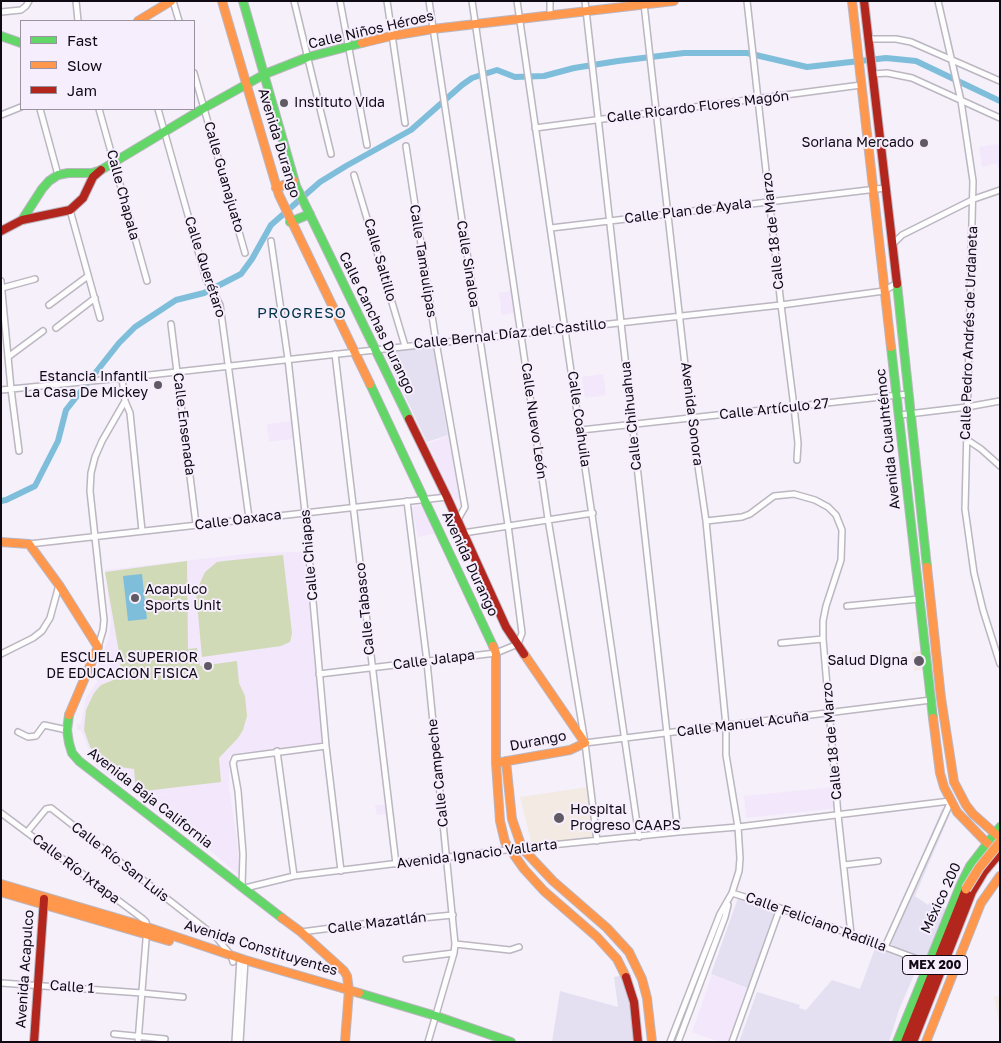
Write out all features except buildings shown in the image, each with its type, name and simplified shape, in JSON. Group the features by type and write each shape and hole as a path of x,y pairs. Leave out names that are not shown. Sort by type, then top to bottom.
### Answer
{"main road":[{"path":"140,20 172,1"},
{"name":"Avenida Durango","path":"222,1 277,192 425,499 496,653 496,763 502,834 509,850 544,891 597,937 617,959 629,985 634,1002 638,1042"},
{"name":"Calle Canchas Durango","path":"243,1 295,184 446,496 506,626 518,644"},
{"name":"Calle Niños Héroes","path":"58,175 101,170 265,74 348,46 434,28 674,1"},
{"name":"Avenida Cuauhtémoc","path":"852,1 940,773 950,801 966,823 1000,853"},
{"name":"Avenida Cuauhtémoc","path":"864,1 897,283 940,689 951,769 954,782 966,805 973,814 998,833"},
{"path":"1,36 20,43"},
{"name":"Calle Niños Héroes","path":"70,210 83,198 90,182 101,170"},
{"path":"85,173 90,182"},
{"path":"22,220 42,189 58,175"},
{"path":"277,192 295,184"},
{"path":"33,205 39,215"},
{"path":"1,231 22,220 70,210"},
{"path":"290,222 310,214"},
{"path":"1,542 29,544 60,585 98,647"},
{"path":"518,644 585,743"},
{"name":"Avenida Baja California","path":"98,647 70,710 67,730 72,753 78,761 155,821 302,932 344,971 346,990"},
{"name":"Durango","path":"496,763 570,750 585,743"},
{"path":"506,761 512,819 522,848 553,882 607,928 629,952 642,979 647,998 652,1042"},
{"name":"México 200","path":"897,1042 961,884 970,866 987,843 998,833"},
{"name":"México 200","path":"905,1042 979,868 1000,842"},
{"name":"México 200","path":"913,1042 969,891 1000,853"},
{"path":"926,1042 974,917 988,890 1000,876"},
{"name":"Avenida Constituyentes","path":"1,884 44,901"},
{"name":"Avenida Constituyentes","path":"1,892 44,901 146,930 239,961 346,990 511,1042"},
{"name":"Avenida Acapulco","path":"34,1042 44,901"},
{"path":"617,959 629,952"},
{"path":"340,1042 346,990"},
{"path":"345,1042 346,990"},
{"name":"Avenida Constituyentes","path":"435,1019 493,1042"}],"street":[{"path":"1,12 21,10 28,1"},
{"path":"76,1 78,20"},
{"path":"172,1 179,20"},
{"path":"294,1 331,154"},
{"path":"340,1 367,145"},
{"path":"387,1 406,123"},
{"name":"Calle Sinaloa","path":"429,1 508,525 522,633 518,644"},
{"name":"Calle Nuevo León","path":"472,1 548,519 585,743 598,841"},
{"name":"Calle Coahuila","path":"517,1 639,836"},
{"path":"550,1 550,16"},
{"name":"Calle Chihuahua","path":"585,1 678,832"},
{"name":"Calle 18 de Marzo","path":"747,1 798,443 797,460"},
{"name":"Calle Pedro Andrés de Urdaneta","path":"938,1 961,101 974,198 965,510 973,564 983,610 1000,664"},
{"name":"Avenida Sonora","path":"644,3 667,214 706,522 726,726 726,755 738,827 740,858 739,871 732,893 720,914 704,965"},
{"path":"869,39 896,39 911,42 953,62 1000,80"},
{"path":"873,71 912,78 1000,118"},
{"name":"Calle Guanajuato","path":"195,76 245,253"},
{"name":"Calle Ricardo Flores Magón","path":"535,128 861,85"},
{"path":"1,115 20,107"},
{"path":"40,110 58,175"},
{"name":"Calle Chapala","path":"99,110 147,281"},
{"name":"Calle Querétaro","path":"158,110 208,286 220,305 250,518"},
{"name":"Calle Tamaulipas","path":"406,146 436,342 465,507 457,522"},
{"name":"Calle Saltillo","path":"354,175 405,346"},
{"name":"Calle Plan de Ayala","path":"551,228 885,188"},
{"path":"892,245 902,235 974,198 1000,190"},
{"path":"70,210 100,318"},
{"name":"Calle Chiapas","path":"271,241 288,359 305,512 326,746 341,870"},
{"path":"49,306 88,276"},
{"path":"2,288 35,279"},
{"path":"1,281 10,389 19,450"},
{"name":"Calle Bernal Díaz del Castillo","path":"1,390 99,381 781,305 884,292 897,283"},
{"path":"56,328 95,298"},
{"name":"Calle Ensenada","path":"171,324 196,524"},
{"path":"8,357 43,331"},
{"name":"Calle Tabasco","path":"335,354 371,668 396,864"},
{"path":"122,378 125,401 130,413 142,531"},
{"name":"Calle Artículo 27","path":"581,430 632,426 908,394"},
{"name":"Avenida Baja California","path":"98,647 104,620 90,490 91,473 102,441 125,401"},
{"path":"900,415 1000,401"},
{"path":"966,439 1000,466"},
{"name":"Calle 18 de Marzo","path":"706,522 742,517 781,494 794,494 815,500 828,507 836,515 842,530 843,546 841,560 824,614 823,639 838,815 851,934"},
{"name":"Calle Oaxaca","path":"29,544 446,496"},
{"name":"Calle Campeche","path":"407,501 426,662 455,944 428,1042"},
{"path":"462,533 593,513"},
{"path":"1,654 33,638 42,631 50,618 60,585"},
{"path":"846,606 919,599"},
{"path":"781,643 823,639"},
{"name":"Calle Jalapa","path":"319,674 496,653 518,644"},
{"name":"Calle Manuel Acuña","path":"585,743 931,700"},
{"path":"18,732 28,737 36,736 44,725 67,730"},
{"path":"243,887 241,820 233,764 235,758 326,746"},
{"path":"277,752 294,876"},
{"path":"885,947 950,801"},
{"name":"Avenida Ignacio Vallarta","path":"243,887 294,876 341,870 522,848 738,827 950,801"},
{"name":"Calle Río San Luis","path":"27,832 46,809 51,808 216,937 239,961"},
{"name":"Calle Río Ixtapa","path":"1,813 143,919 146,930"},
{"path":"844,865 878,861"},
{"name":"Calle Feliciano Radilla","path":"732,893 780,908 928,963"},
{"path":"732,1042 780,908"},
{"name":"Calle Mazatlán","path":"302,932 453,915"},
{"path":"138,1039 146,930"},
{"path":"455,944 510,950 519,947"},
{"path":"406,959 454,953"},
{"path":"235,1042 239,961"},
{"path":"239,961 240,1042"},
{"path":"670,1042 704,965"},
{"path":"678,1042 704,965"},
{"name":"Calle 1","path":"1,983 183,997"},
{"path":"114,1034 138,1039 165,1039"}],"shaded area":[{"path":"998,144 1000,176 997,163 982,167 979,147"},
{"path":"514,290 518,312 502,315 499,293"},
{"path":"435,344 448,435 427,442 384,352 421,349"},
{"path":"603,374 606,395 585,398 582,377"},
{"path":"291,421 293,439 269,442 267,424"},
{"path":"450,435 461,498 455,500 428,444"},
{"path":"424,504 438,533 418,537 412,507"},
{"name":"ESCUELA SUPERIOR DE EDUCACION FISICA","path":"303,552 325,743 237,753 229,757 229,786 240,873 238,874 199,841 139,799 171,793 136,797 135,789 128,789 95,765 98,759 88,748 81,730 77,730 77,724 81,724 86,698 98,681 94,679 109,637 111,622 105,570 254,553"},
{"name":"Salud Digna","path":"923,651 925,669 914,671 912,652"},
{"name":"Hospital Progreso CAAPS","path":"588,787 596,839 532,845 520,797"},
{"path":"834,787 836,808 746,818 744,796"},
{"path":"375,805 387,805 388,814 377,815"},
{"path":"942,809 950,814 915,896 928,905 930,902 949,910 927,961 893,948 894,946 886,941"},
{"path":"738,898 778,911 750,989 711,974"},
{"path":"876,946 919,963 899,1010 889,1042 739,1042 757,992 800,1005 799,1008 806,1010 832,980 860,989"},
{"path":"624,975 633,1003 636,1042 552,1042 560,991 618,1007 614,977"},
{"path":"712,975 747,988 728,1042 719,1042 692,1032"},
{"path":"994,996 1000,996 1000,1030"}],"green space":[{"path":"283,555 292,633 290,642 281,646 202,657 196,592 205,572 217,562"},
{"path":"187,561 188,649 197,648 200,666 237,661 239,683 245,696 247,716 243,730 238,738 219,758 221,782 136,792 134,769 113,766 101,760 90,747 84,730 86,710 94,693 101,685 121,677 120,658 105,572"}],"water":[{"name":"Acapulco Sports Unit","path":"142,574 147,619 128,621 123,576"}],"waterway":[{"path":"1,501 35,486 58,441 66,410 119,343 135,327 176,300 204,293 241,274 252,259 271,225 320,182 411,130 472,78 497,70 515,77 544,76 574,68 684,53 747,53 807,67 886,58 916,61 1000,101"}],"traffic: fast":[{"path":"243,1 296,186 409,419"},
{"path":"1,36 20,43"},
{"path":"22,220 42,189 58,175 92,173 101,170 265,74 308,57 362,43"},
{"path":"290,222 310,214"},
{"path":"897,284 927,567"},
{"path":"891,347 933,718"},
{"path":"370,384 493,646"},
{"path":"69,715 67,730 69,743 72,753 79,761 282,918"},
{"path":"897,1042 961,884 970,866 1000,827"},
{"path":"359,993 436,1016 511,1042"}],"traffic: slow":[{"path":"140,20 171,1"},
{"path":"222,1 279,195 370,384"},
{"path":"362,43 433,29 674,1"},
{"path":"852,1 891,347"},
{"path":"276,188 294,181"},
{"path":"1,542 29,544 59,585 98,647 69,715"},
{"path":"927,567 941,698 954,782 973,814 1000,838"},
{"path":"493,646 496,653 496,763 500,821 505,842 524,869 544,891 597,937 617,959 626,977"},
{"path":"496,763 570,750 585,743 524,654"},
{"path":"933,718 940,773 944,787 957,812 987,843 1000,852"},
{"path":"506,761 512,819 522,848 553,881 607,928 629,952 642,979 647,998 652,1042"},
{"path":"966,889 979,868 1000,842"},
{"path":"926,1042 981,903 1000,876"},
{"path":"1,884 147,927 245,960 359,993"},
{"path":"1,892 169,941"},
{"path":"282,918 301,932 344,971 347,976 349,990 345,1042"}],"traffic: jam":[{"path":"864,1 897,284"},
{"path":"1,231 22,220 70,210 83,198 93,177 101,170"},
{"path":"409,419 506,627 524,654"},
{"path":"913,1042 972,892 984,872 1000,853"},
{"path":"905,1042 966,889"},
{"path":"34,1042 44,899"},
{"path":"626,977 634,1002 638,1042"}],"place":[{"name":"Instituto Vida","path":"284,103"},
{"name":"Soriana Mercado","path":"924,143"},
{"name":"Estancia Infantil La Casa De Mickey","path":"158,385"},
{"name":"Acapulco Sports Unit","path":"135,598"},
{"name":"Salud Digna","path":"919,661"},
{"name":"ESCUELA SUPERIOR DE EDUCACION FISICA","path":"208,666"},
{"name":"Hospital Progreso CAAPS","path":"559,818"}],"district":[{"name":"PROGRESO","path":"302,313"}]}
